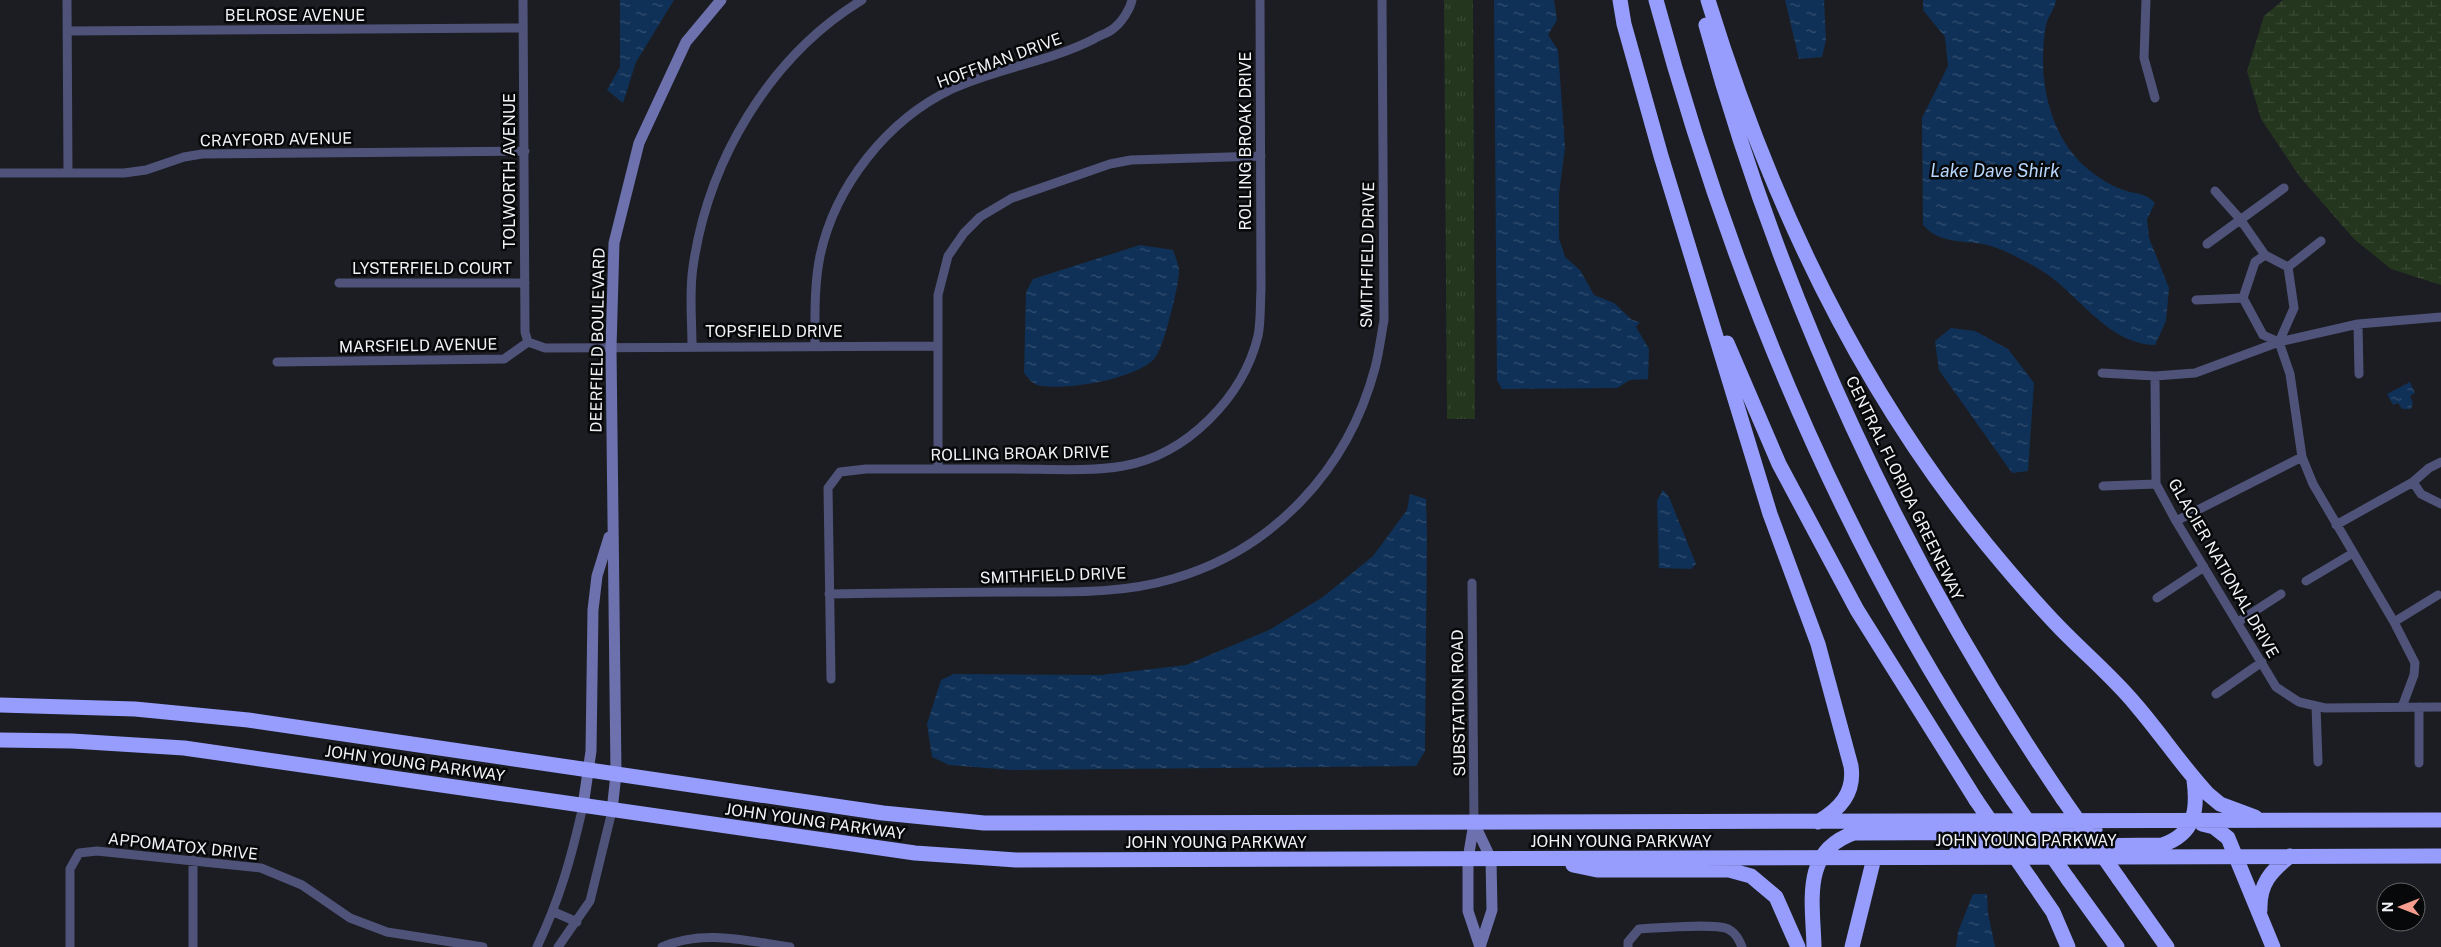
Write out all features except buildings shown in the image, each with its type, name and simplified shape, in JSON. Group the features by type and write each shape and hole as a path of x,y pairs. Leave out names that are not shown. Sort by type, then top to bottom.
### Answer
{"highway":[{"path":"1620,0 1624,24 1653,128 1702,284 1770,514 1818,644 1852,766 1853,780 1847,798 1829,815 1818,822"},
{"path":"1656,0 1683,98 1719,206 1761,320 1801,416 1849,518 1902,618 1959,716 2013,800 2117,947"},
{"name":"CENTRAL FLORIDA GREENEWAY","path":"1699,0 1758,192 1797,296 1840,398 1887,499 1943,606 2028,747 2167,947"},
{"path":"1708,0 1780,197 1818,279 1867,372 1927,466 1986,544 2057,626 2136,704 2194,780 2220,804 2268,821"},
{"path":"1702,284 1779,464 1857,610 1976,800 2053,912 2068,947"},
{"name":"JOHN YOUNG PARKWAY","path":"0,705 78,706 190,714 883,814 984,823 2441,820"},
{"name":"JOHN YOUNG PARKWAY","path":"0,740 72,741 184,748 612,811 915,853 1016,860 2441,856"},
{"path":"1941,858 1976,847 2162,845 2171,842 2193,821 2196,797 2194,780"},
{"path":"1814,947 1814,872 1819,858 1840,837 1854,832 2091,832 2115,821"},
{"path":"2193,821 2214,827 2228,838 2273,947"},
{"path":"2260,917 2260,899 2267,876 2290,856"},
{"path":"1852,947 1874,858"},
{"path":"1548,859 1597,870 1738,872 1763,884 1776,897 1798,947"}],"street":[{"path":"67,0 68,172"},
{"name":"TOLWORTH AVENUE","path":"523,0 525,332 528,342"},
{"name":"DEERFIELD BOULEVARD","path":"612,811 616,774 611,348 614,243 639,143 686,42 721,0"},
{"path":"692,346 693,268 704,215 717,176 738,132 788,62 816,35 862,0"},
{"name":"HOFFMAN DRIVE","path":"815,346 814,299 820,255 831,221 842,197 880,142 904,120 952,89 1079,46 1114,28 1130,7 1132,0"},
{"name":"ROLLING BROAK DRIVE","path":"829,594 828,488 840,472 866,469 1058,469 1124,466 1150,458 1174,445 1206,423 1233,392 1248,366 1258,334 1261,290 1260,0"},
{"name":"SMITHFIELD DRIVE","path":"829,594 1078,592 1127,588 1172,580 1223,560 1265,534 1304,500 1333,464 1360,414 1375,368 1384,320 1382,0"},
{"path":"2146,0 2144,58 2155,98"},
{"name":"BELROSE AVENUE","path":"67,31 523,28"},
{"name":"CRAYFORD AVENUE","path":"0,173 124,173 146,170 184,157 202,154 525,151"},
{"path":"938,470 938,295 948,256 964,233 980,217 1012,198 1110,164 1131,160 1261,156"},
{"path":"2207,244 2240,218 2284,188"},
{"path":"2215,191 2240,218 2265,255 2288,267"},
{"path":"2288,267 2321,242"},
{"path":"2265,255 2255,262 2243,298 2263,335 2279,342"},
{"path":"2288,267 2294,308 2279,342 2290,374 2302,457 2313,484 2394,622 2415,663 2414,675 2402,707"},
{"name":"LYSTERFIELD COURT","path":"339,282 525,283"},
{"path":"2196,300 2243,298"},
{"path":"2102,373 2155,376 2195,374 2279,342 2358,324 2441,317"},
{"path":"2358,324 2359,374"},
{"path":"528,342 545,348 611,348"},
{"name":"MARSFIELD AVENUE","path":"277,362 504,359 528,342"},
{"name":"TOPSFIELD DRIVE","path":"611,348 692,346 937,346"},
{"name":"GLACIER NATIONAL DRIVE","path":"2155,376 2156,484 2176,521 2276,688 2299,702 2326,708 2441,707"},
{"path":"2176,521 2302,457"},
{"path":"2336,525 2413,482 2441,462"},
{"path":"2413,482 2422,494 2441,504"},
{"path":"2103,486 2156,484"},
{"name":"DEERFIELD BOULEVARD","path":"583,806 591,752 593,610 597,576 612,525"},
{"path":"2306,581 2353,553"},
{"path":"2157,598 2204,567"},
{"name":"SUBSTATION ROAD","path":"1472,584 1474,823"},
{"path":"829,594 831,679"},
{"path":"2238,622 2280,594"},
{"path":"2394,622 2438,595"},
{"path":"2216,694 2262,662"},
{"path":"2316,706 2318,762"},
{"path":"2419,707 2419,763"},
{"path":"537,947 554,912 570,866 583,806"},
{"path":"558,947 590,901 612,811"},
{"path":"1474,823 1491,859 1492,910 1480,947 1468,911 1468,859 1474,823"},
{"name":"APPOMATOX DRIVE","path":"70,947 70,869 79,854 96,851 261,868 302,885 350,918 387,932 483,947"},
{"path":"193,860 194,947"},
{"path":"554,912 577,922"},
{"path":"1628,947 1628,942 1639,928 1704,927 1727,929 1738,938 1742,947"},
{"path":"662,947 681,939 710,935 790,947"}],"green space":[{"path":"1444,0 1473,0 1475,419 1447,419"},
{"path":"2283,0 2441,0 2441,285 2391,269 2354,239 2300,177 2261,119 2247,71 2264,16"}],"water":[{"path":"620,0 674,0 636,62 623,103 607,90 620,67"},
{"path":"1494,0 1554,0 1557,20 1548,35 1558,50 1565,147 1559,194 1559,238 1565,257 1580,270 1594,295 1614,303 1632,320 1640,322 1636,327 1649,349 1648,379 1630,380 1617,388 1502,389 1497,380"},
{"path":"1785,0 1824,0 1826,40 1822,57 1799,59"},
{"name":"Lake Dave Shirk","path":"1923,0 2056,0 2046,25 2043,46 2043,68 2050,110 2058,130 2069,149 2083,165 2100,178 2118,188 2143,195 2155,203 2147,219 2149,238 2169,288 2166,321 2155,345 2138,342 2122,336 2093,315 2053,279 2017,257 1984,244 1947,239 1931,232 1923,225 1922,118 1948,66 1945,37 1923,10"},
{"path":"1140,245 1173,250 1179,269 1171,315 1163,342 1155,358 1133,372 1102,381 1054,387 1039,385 1032,381 1024,373 1026,292 1033,279"},
{"path":"1951,328 1975,331 2008,349 2034,383 2028,471 2012,473 1939,370 1935,341"},
{"path":"2410,382 2415,393 2410,396 2413,403 2411,409 2402,409 2398,403 2393,405 2387,394"},
{"path":"1663,490 1669,497 1696,564 1691,569 1659,568 1657,501"},
{"path":"1410,494 1426,499 1427,533 1425,751 1416,766 1011,770 949,765 932,757 927,724 941,680 954,674 1101,675 1186,665 1269,630 1323,597 1373,556 1407,510"},
{"path":"1973,894 1987,894 1988,913 1995,947 1956,947 1958,932"}]}
